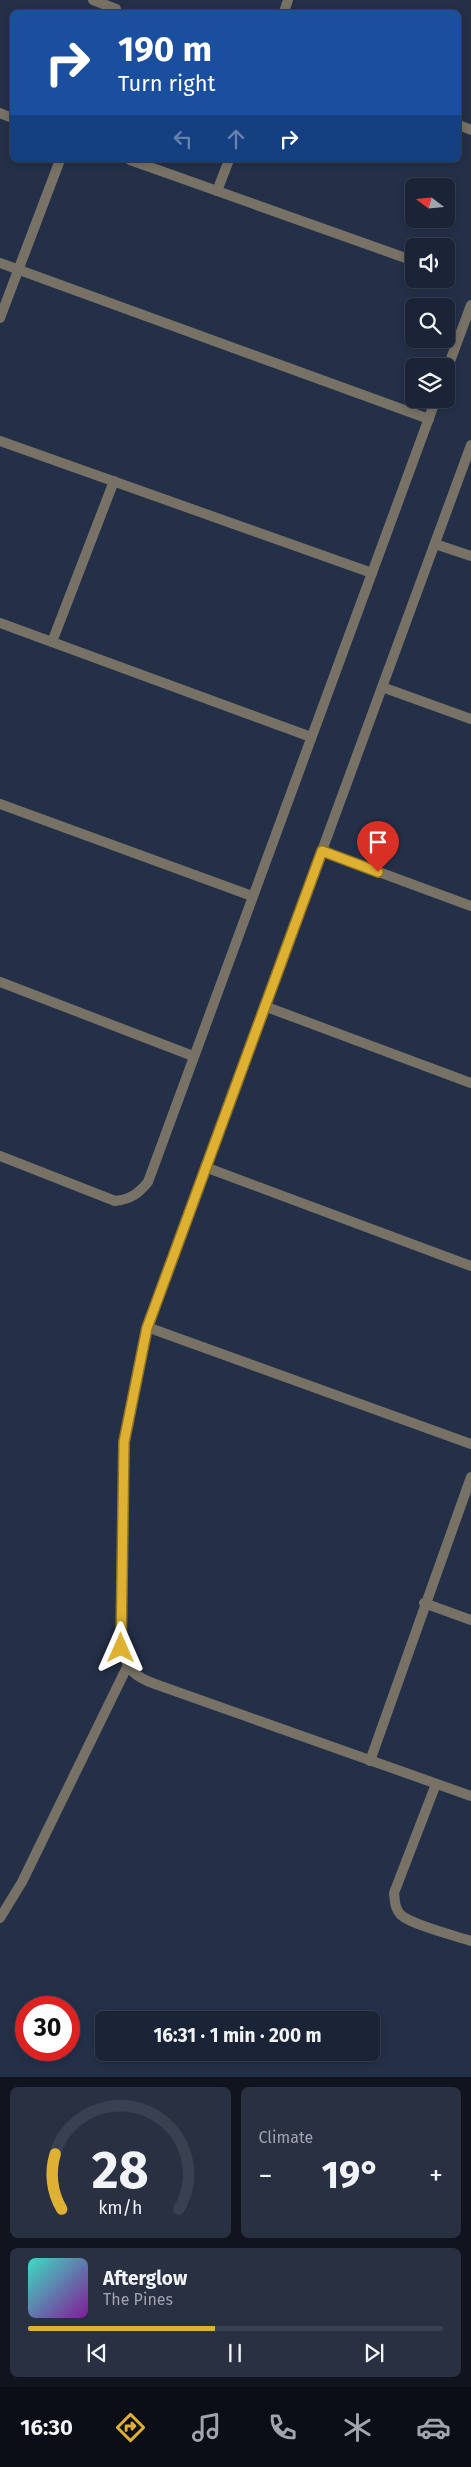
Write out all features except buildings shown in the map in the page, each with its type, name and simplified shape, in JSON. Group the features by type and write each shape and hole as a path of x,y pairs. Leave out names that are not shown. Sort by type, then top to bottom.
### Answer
{"street":[{"path":"93,0 117,7"},
{"path":"0,318 59,162"},
{"path":"136,162 405,258"},
{"path":"217,191 228,162"},
{"path":"0,263 429,419"},
{"path":"451,358 471,305"},
{"path":"0,1156 115,1200 127,1200 138,1194 148,1182 433,408"},
{"path":"0,440 372,573"},
{"path":"471,445 147,1328 124,1442 121,1648 127,1667 140,1678 471,1796"},
{"path":"52,642 114,481"},
{"path":"435,544 471,556"},
{"path":"0,623 310,738"},
{"path":"382,687 471,719"},
{"path":"0,804 252,896"},
{"path":"322,851 471,906"},
{"path":"0,982 193,1056"},
{"path":"264,1006 471,1083"},
{"path":"205,1167 471,1266"},
{"path":"147,1328 471,1444"},
{"path":"370,1761 424,1603 471,1477"},
{"path":"424,1603 471,1620"},
{"path":"0,1918 22,1882 127,1667"},
{"path":"436,1784 394,1894 396,1908 402,1916 413,1921 471,1941"}],"route":[{"path":"121,1648 121,1488 124,1442 130,1403 152,1310 322,851 378,872"}]}
